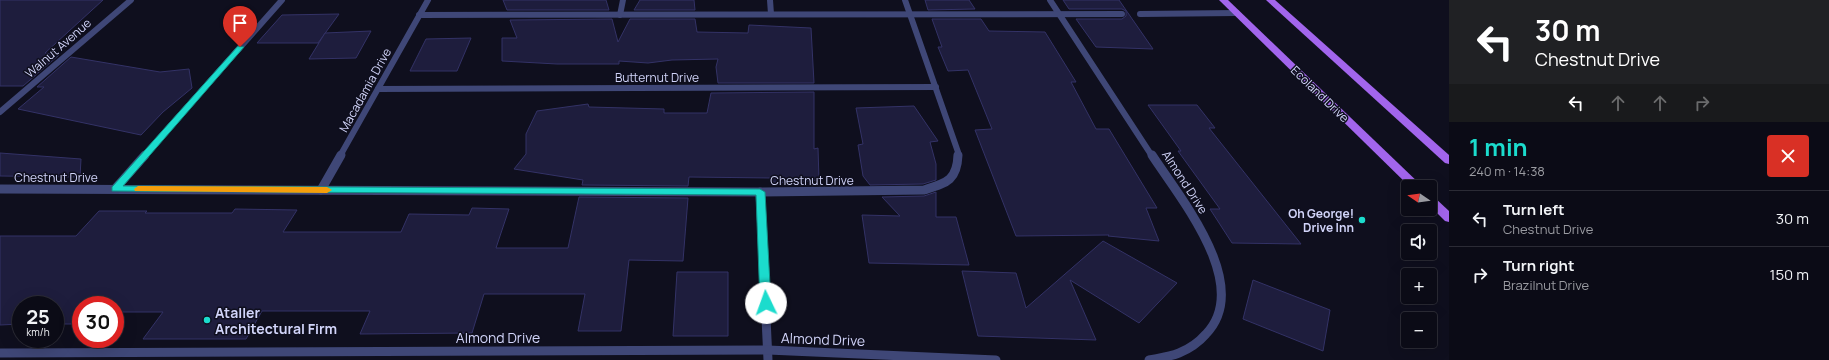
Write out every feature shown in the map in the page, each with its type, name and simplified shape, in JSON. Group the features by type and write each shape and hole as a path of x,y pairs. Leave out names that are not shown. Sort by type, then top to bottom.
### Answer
{"main road":[{"name":"Ecoland Drive","path":"1223,0 1410,180"},
{"path":"1270,0 1449,161"},
{"path":"1437,207 1449,218"}],"street":[{"name":"Walnut Avenue","path":"0,112 131,0"},
{"path":"115,189 282,0"},
{"name":"Macadamia Drive","path":"321,190 428,0"},
{"path":"620,15 623,0"},
{"path":"770,0 771,14"},
{"name":"Chestnut Drive","path":"0,189 760,192 894,192 924,190 946,183 958,170 958,152 905,0"},
{"name":"Almond Drive","path":"1050,0 1202,232 1215,260 1222,290 1221,311 1208,334 1181,352 1149,360"},
{"path":"1140,14 1237,13"},
{"path":"419,15 1122,14"},
{"name":"Butternut Drive","path":"378,89 936,87"},
{"path":"760,192 768,355"},
{"name":"Almond Drive","path":"0,353 768,355 996,360"}],"building":[{"path":"0,0 103,0 45,53 59,55 23,86 0,86"},
{"path":"503,0 606,0 609,10 507,10"},
{"path":"640,0 694,0 695,10 634,10"},
{"path":"925,0 969,0 975,9 928,10"},
{"path":"1063,0 1119,0 1153,49 1096,47 1076,19 1122,19 1126,16 1126,11 1122,9 1069,9"},
{"path":"339,14 318,43 257,43 282,15"},
{"path":"612,19 618,42 630,19 695,19 697,32 748,33 749,25 811,28 814,83 718,83 716,67 718,59 672,60 648,63 619,61 619,64 557,64 502,61 502,38 517,38 510,20"},
{"path":"932,19 981,19 989,31 1045,32 1076,82 1071,82 1096,129 1109,129 1157,208 1146,208 1159,241 1108,236 1109,235 1016,236 975,130 992,129 968,70 948,71 938,47 942,47"},
{"path":"371,31 356,58 309,59 325,33"},
{"path":"471,38 457,71 410,71 426,39"},
{"path":"71,57 160,72 189,69 192,88 163,112 141,135 18,109 44,87 37,87"},
{"path":"814,92 814,149 818,148 819,180 790,183 771,182 771,178 689,177 688,186 582,185 583,180 514,169 526,154 526,134 537,111 588,104 589,107 664,109 664,113 707,113 711,93"},
{"path":"1148,105 1197,105 1215,128 1209,128 1301,244 1232,243 1210,209 1220,209 1178,151 1181,151"},
{"path":"914,106 938,141 930,142 936,164 936,180 923,184 870,185 863,176 858,145 863,144 856,108"},
{"path":"0,153 81,159 80,177 0,176"},
{"path":"936,192 936,217 956,217 969,265 869,263 862,215 900,216 882,197 924,196"},
{"path":"579,197 688,198 683,261 629,260 621,331 578,331 585,294 484,294 472,333 360,334 370,311 262,311 246,339 143,339 163,312 124,312 124,296 72,296 72,324 64,324 64,296 12,296 12,324 0,325 0,236 76,236 99,211 147,211 145,213 232,213 235,209 297,210 283,232 401,232 409,214 469,215 472,208 509,209 496,248 568,248"},
{"path":"1103,241 1177,283 1139,323 1070,280 1096,340 978,336 962,271 1016,273 1026,308"},
{"path":"677,272 728,272 728,336 673,336"},
{"path":"1253,280 1330,310 1323,351 1243,319"}],"slow traffic":[{"path":"138,189 327,190"}],"place":[{"name":"Oh George! Drive Inn","path":"1362,220"},
{"name":"Ataller Architectural Firm","path":"207,320"}],"route":[{"path":"240,47 115,189 760,192 766,303"}]}
